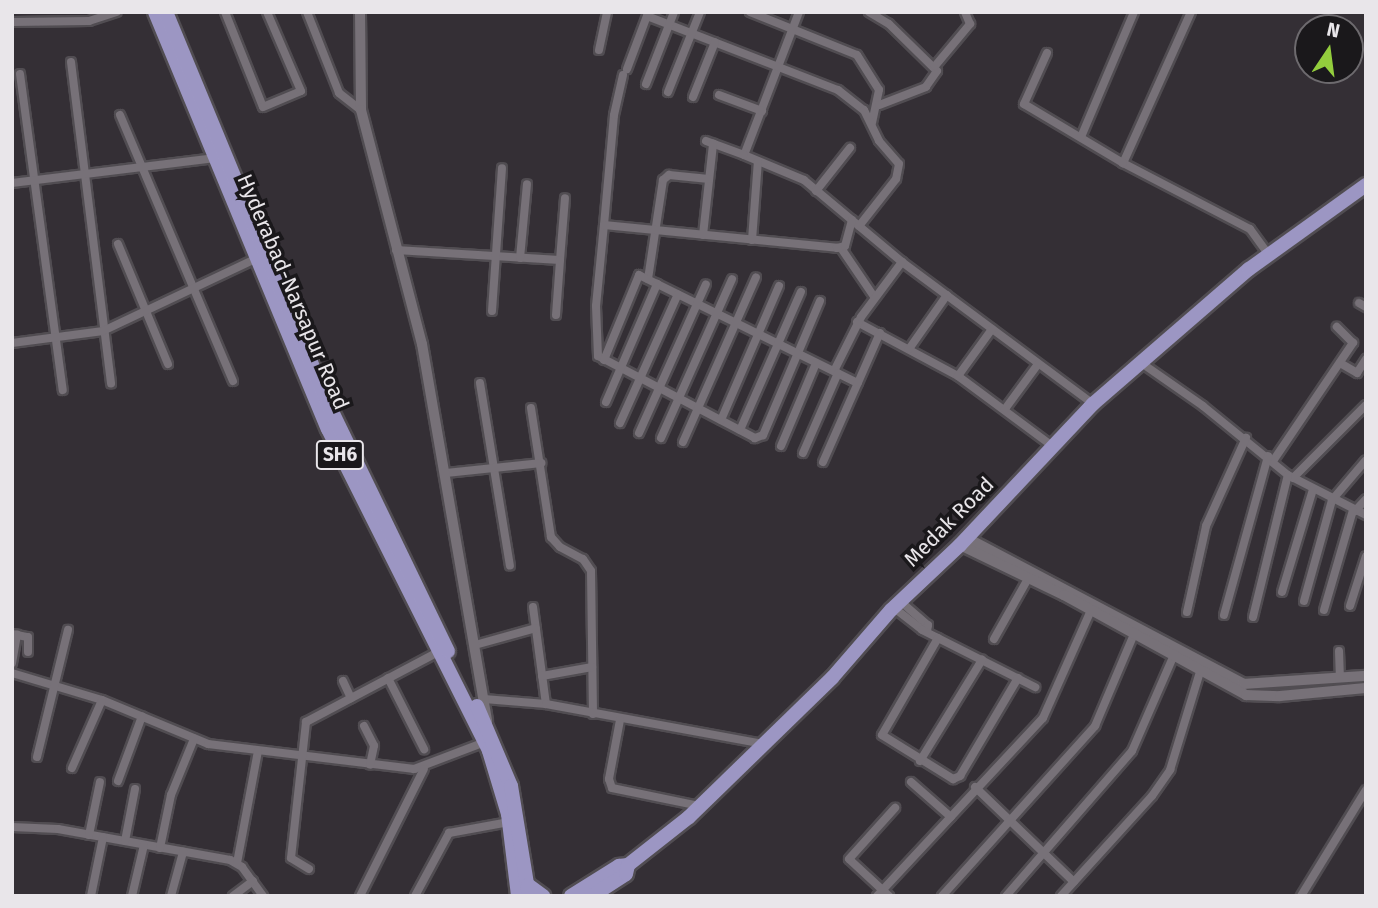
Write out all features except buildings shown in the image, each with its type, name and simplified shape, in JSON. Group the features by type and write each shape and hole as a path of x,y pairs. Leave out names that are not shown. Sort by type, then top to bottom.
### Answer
{"main road":[{"name":"Hyderabad-Narsapur Road","path":"155,12 255,259 337,450 485,742 509,822 525,892"},
{"name":"Hyderabad-Narsapur Road","path":"166,12 338,426 486,723 511,786 525,892"},
{"name":"Medak Road","path":"571,896 618,866 628,865 700,806 832,678 897,604 964,542 1051,445 1140,362 1268,254 1362,192"},
{"path":"595,895 626,874 628,865"},
{"path":"525,892 543,896"}],"street":[{"path":"12,22 89,21 117,12"},
{"path":"225,12 263,107 301,91 267,12"},
{"path":"307,12 340,93 361,110"},
{"path":"360,12 361,110 422,344 446,473 486,723"},
{"path":"599,50 607,12"},
{"path":"646,84 674,12"},
{"path":"668,92 700,12"},
{"path":"750,12 857,55 876,81 879,104 872,122"},
{"path":"744,156 799,12"},
{"path":"869,12 890,24 935,66"},
{"path":"879,104 932,83 935,66 970,24 965,12"},
{"path":"1081,137 1134,12"},
{"path":"1123,163 1192,12"},
{"path":"820,301 761,438 678,399 598,356 597,306 614,116 625,72 648,14 669,25 838,90 864,110 879,141 899,159 899,173 855,223 841,248"},
{"path":"693,97 715,43"},
{"path":"1047,53 1024,104 1123,163 1250,229 1268,254"},
{"path":"71,62 111,384"},
{"path":"20,74 63,390"},
{"path":"719,95 762,111"},
{"path":"120,115 233,381"},
{"path":"703,235 710,142 798,176 902,262 1093,404"},
{"path":"816,191 850,148"},
{"path":"12,183 140,165 215,158"},
{"path":"752,240 758,161"},
{"path":"492,311 502,168"},
{"path":"648,279 665,177 709,179"},
{"path":"520,258 527,184"},
{"path":"556,315 565,198"},
{"path":"604,225 841,248"},
{"path":"118,244 167,364"},
{"path":"841,248 875,298"},
{"path":"396,250 560,260"},
{"path":"12,343 103,331 191,286 255,259"},
{"path":"803,453 857,322 902,262"},
{"path":"604,360 636,275 858,383"},
{"path":"683,442 756,277"},
{"path":"661,438 732,279"},
{"path":"606,402 657,284"},
{"path":"639,433 706,284"},
{"path":"721,420 779,286"},
{"path":"740,430 801,292"},
{"path":"620,423 678,294"},
{"path":"909,349 947,295"},
{"path":"857,322 958,376 1051,445"},
{"path":"1224,615 1270,458 1354,341 1337,327"},
{"path":"958,376 992,329"},
{"path":"822,462 880,333"},
{"path":"1340,363 1357,373 1366,359"},
{"path":"1140,362 1246,438 1290,476 1332,500 1366,514"},
{"path":"781,446 816,363"},
{"path":"1005,409 1038,363"},
{"path":"480,383 510,566"},
{"path":"1253,617 1290,476 1366,405"},
{"path":"531,408 551,537 560,547 583,559 591,571 593,714"},
{"path":"1187,612 1206,526 1246,438"},
{"path":"1304,601 1332,500 1366,460"},
{"path":"446,473 541,463"},
{"path":"1282,592 1313,489"},
{"path":"1324,611 1354,511 1366,499"},
{"path":"964,542 1246,695 1259,690 1366,676"},
{"path":"964,542 1074,591 1226,676 1259,690 1366,688"},
{"path":"1350,606 1366,555"},
{"path":"994,639 1029,577"},
{"path":"897,604 927,632 1035,687"},
{"path":"533,607 546,704"},
{"path":"895,808 849,859 884,894 975,787 1043,718 1091,610"},
{"path":"475,645 536,628"},
{"path":"37,757 68,630"},
{"path":"12,663 15,634 28,638 28,652"},
{"path":"942,896 1095,726 1134,635"},
{"path":"938,638 882,735 920,761 958,779 1018,678"},
{"path":"1339,651 1340,678"},
{"path":"309,869 290,858 306,722 438,652"},
{"path":"1006,896 1132,751 1172,657"},
{"path":"920,761 982,660"},
{"path":"542,676 592,667"},
{"path":"1061,896 1170,770 1200,672"},
{"path":"12,673 102,700 194,739 258,751 424,769 485,742"},
{"path":"388,678 424,748"},
{"path":"343,681 351,698"},
{"path":"484,699 546,704 620,720 765,744"},
{"path":"72,768 102,700"},
{"path":"118,781 142,716"},
{"path":"620,720 609,779 612,788 700,806"},
{"path":"364,726 374,746 370,765"},
{"path":"160,848 172,794 194,739"},
{"path":"237,863 258,751"},
{"path":"360,896 424,769"},
{"path":"89,835 100,782"},
{"path":"911,782 951,817"},
{"path":"975,787 1074,882"},
{"path":"125,841 135,789"},
{"path":"1301,896 1366,790"},
{"path":"415,896 449,833 509,822"},
{"path":"12,827 103,837 237,863 263,896"},
{"path":"92,896 103,837"},
{"path":"132,896 144,845"},
{"path":"171,896 183,852"},
{"path":"233,896 253,881"}]}
